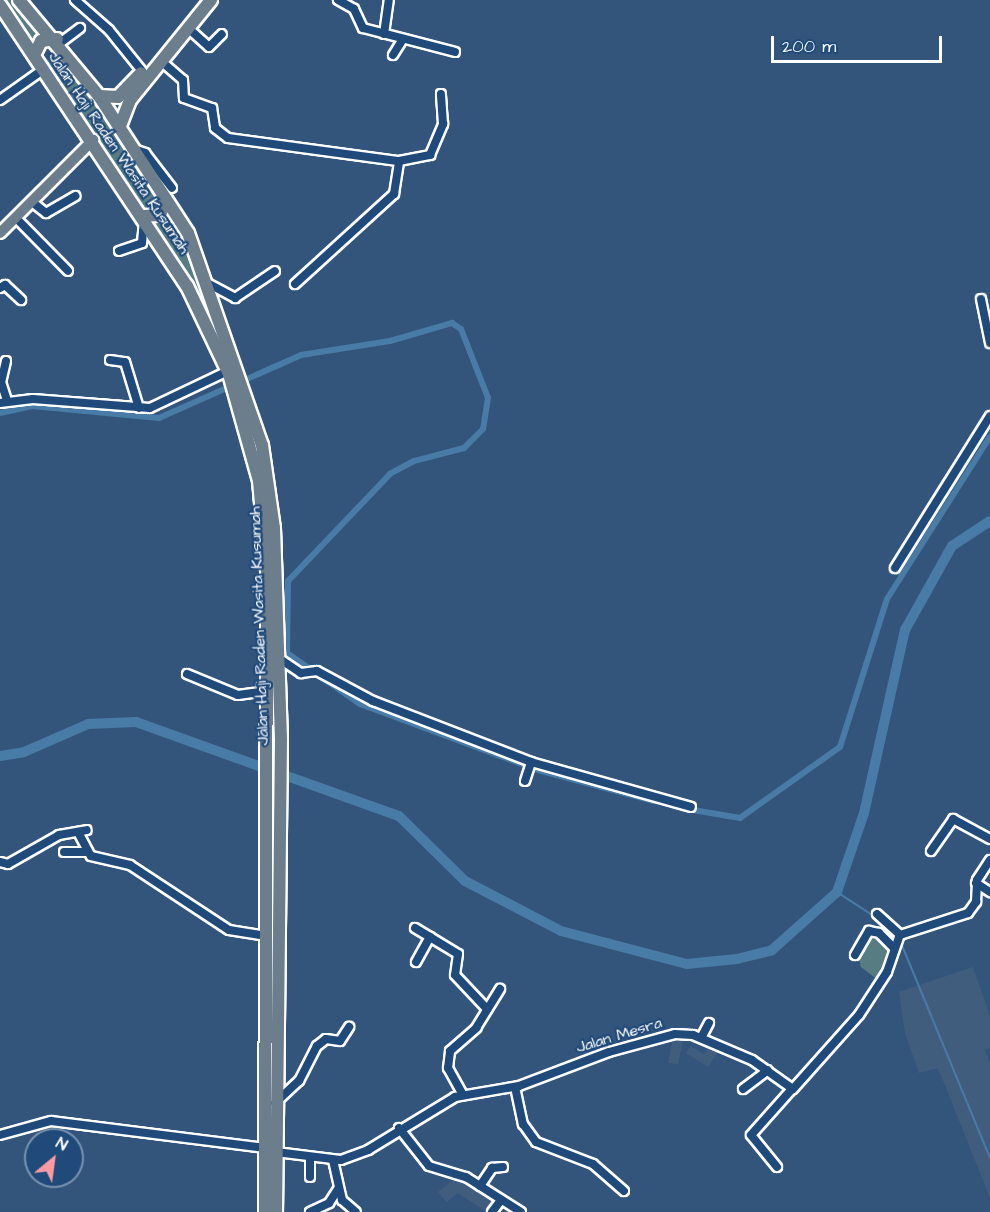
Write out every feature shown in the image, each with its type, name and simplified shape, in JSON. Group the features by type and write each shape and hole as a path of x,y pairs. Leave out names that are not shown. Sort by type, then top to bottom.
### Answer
{"highway":[{"name":"Jalan Haji Raden Wasita Kusumah","path":"19,0 58,41 99,96 134,149 169,194 209,284 232,372"},
{"path":"120,126 124,108 184,30 202,0"},
{"path":"99,96 118,97 211,0"},
{"name":"Jalan Haji Raden Wasita Kusumah","path":"0,5 145,217 191,293 240,390 270,528 281,739 274,806 267,936 276,1212"},
{"path":"34,55 41,41 58,41"},
{"path":"145,217 160,215 169,194"},
{"name":"Jalan Haji Raden Wasita Kusumah","path":"265,1212 274,1151 275,1104 271,1085 274,806 267,691 270,528"}],"main road":[{"path":"0,233 93,140"}],"street":[{"path":"338,0 354,9 359,26 455,52"},
{"path":"384,34 389,0"},
{"path":"81,2 109,30 142,71"},
{"path":"58,41 80,28"},
{"path":"184,30 209,47 222,34"},
{"path":"393,55 404,39"},
{"path":"161,61 183,80 184,98 212,108 216,128 228,138 399,161 430,155 443,123 441,94"},
{"path":"0,100 44,69"},
{"path":"295,285 394,194 399,161"},
{"path":"32,202 46,213 76,196"},
{"path":"119,251 142,243 145,217"},
{"path":"16,218 68,271"},
{"path":"209,284 235,298 275,271"},
{"path":"0,288 5,285 21,300"},
{"path":"981,299 990,343"},
{"path":"110,360 125,362 139,408"},
{"path":"6,362 1,382 3,402 139,408 158,405 232,372"},
{"path":"895,568 990,416"},
{"path":"277,657 528,770 692,807"},
{"path":"186,674 238,694 267,691"},
{"path":"931,851 953,819 990,839"},
{"path":"0,862 8,864 53,837 87,830"},
{"path":"78,832 85,852"},
{"path":"64,852 85,852 130,865 229,930 267,936"},
{"path":"855,955 869,931 897,941 968,913 976,902 976,884 990,860"},
{"path":"976,884 990,892"},
{"path":"878,914 897,941"},
{"path":"415,928 458,954 454,975 487,1009"},
{"path":"416,962 430,937"},
{"path":"777,1167 751,1136 792,1089 808,1077 858,1015 884,978 897,941"},
{"path":"463,1095 448,1057 487,1009 500,989"},
{"path":"701,1038 709,1023"},
{"path":"275,1104 299,1081 317,1046 326,1039 340,1041 349,1027"},
{"name":"Jalan Mesra","path":"0,1135 51,1121 274,1151 310,1159 333,1160 368,1150 399,1128 463,1095 515,1087 654,1037 701,1038 768,1070 792,1089"},
{"path":"744,1089 768,1070"},
{"path":"515,1087 524,1127 536,1142 593,1164 624,1191"},
{"path":"399,1128 430,1167 480,1186 521,1212"},
{"path":"310,1159 310,1177"},
{"path":"333,1160 338,1189 356,1212"},
{"path":"480,1186 492,1168 503,1167"},
{"path":"310,1212 329,1203 338,1189"},
{"path":"492,1212 501,1200"}],"shaded area":[{"path":"973,967 990,1016 990,1048 985,1050 990,1063 990,1198 938,1068 919,1073 905,1033 899,992"},
{"path":"673,1038 683,1040 678,1064 668,1063"},
{"path":"713,1043 721,1048 708,1067 686,1053 691,1046 704,1054"},
{"path":"460,1175 496,1198 487,1212 458,1193 447,1202 438,1192"}],"green space":[{"path":"0,0 13,0 50,41 35,53"},
{"path":"53,51 60,52 115,130 158,196 158,209 143,208 44,64"},
{"path":"168,210 187,245 234,375 149,222 160,221"},
{"path":"875,930 891,947 878,980 861,967 857,952"}],"waterway":[{"path":"0,413 32,406 159,418 301,355 390,341 452,323 461,329 488,398 483,429 464,448 414,461 390,474 288,581 287,653 360,704 538,770 654,801"},
{"path":"687,809 740,818 840,747 887,599 990,437"},
{"path":"0,756 24,752 88,724 136,722 399,816 465,881 561,931 687,964 737,959 772,950 837,892 864,813 905,630 952,546 990,521"},
{"path":"837,892 874,916"},
{"path":"901,942 990,1157"}]}
